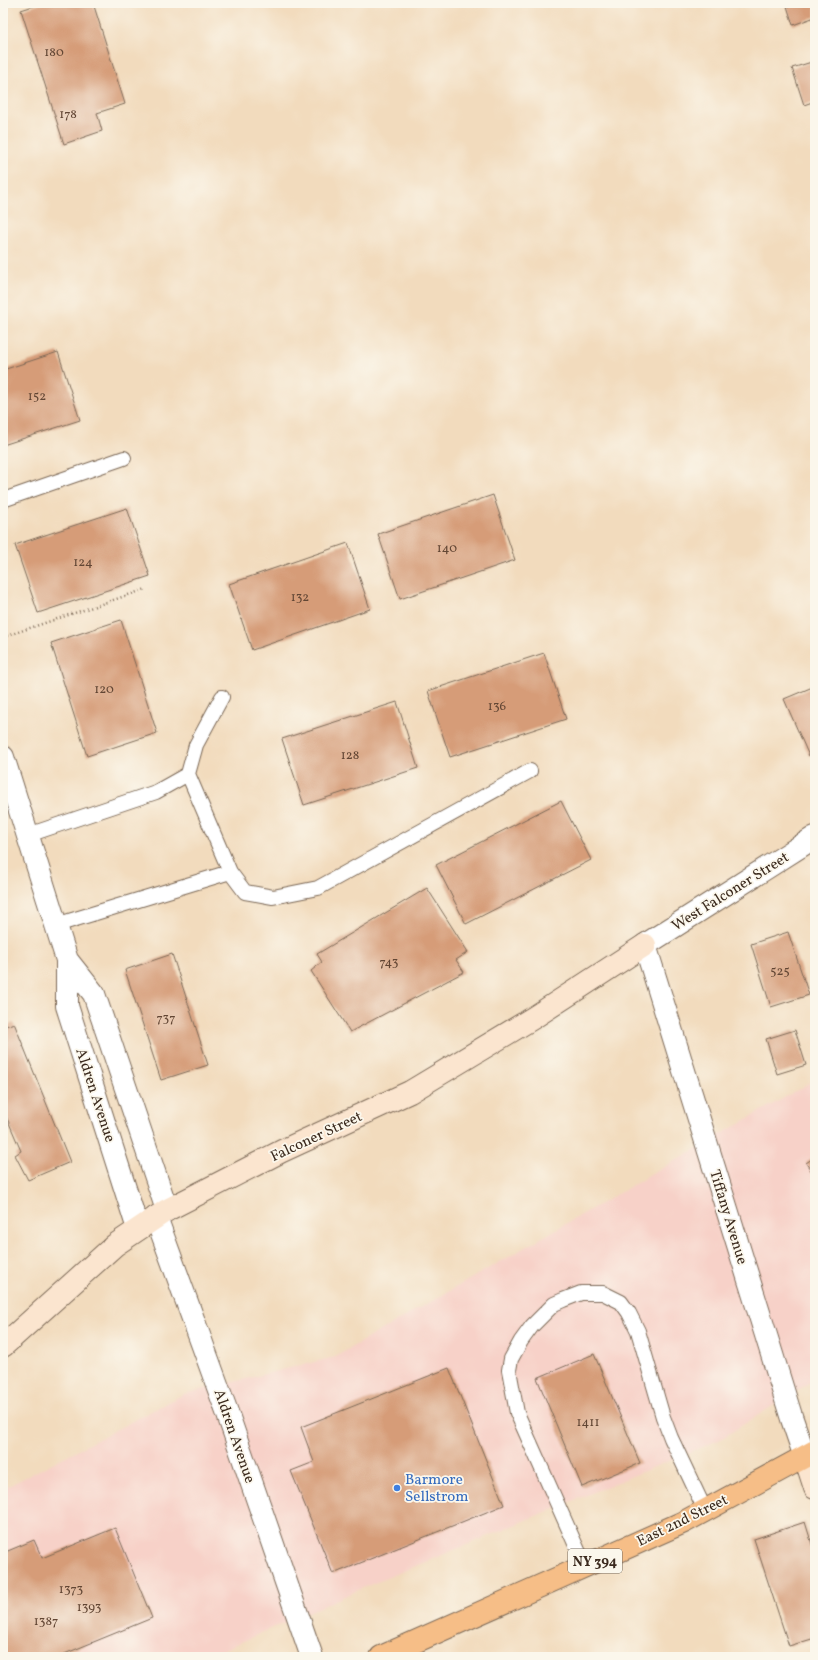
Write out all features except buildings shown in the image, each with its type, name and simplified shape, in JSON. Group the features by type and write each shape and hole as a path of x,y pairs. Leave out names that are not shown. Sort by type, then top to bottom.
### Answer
{"main road":[{"name":"East 2nd Street","path":"381,1657 684,1522 810,1454"}],"street":[{"name":"Aldren Avenue","path":"3,757 67,960 67,1006 138,1229"},
{"name":"West Falconer Street","path":"645,945 815,837"},
{"name":"Falconer Street","path":"3,1346 115,1245 162,1213 282,1150 410,1092 533,1018 645,945"},
{"name":"Tiffany Avenue","path":"645,945 790,1411 810,1454 815,1488"},
{"name":"Aldren Avenue","path":"67,960 94,994 162,1213 227,1412 312,1657"}],"lane":[{"path":"3,500 124,458"},
{"path":"222,697 196,745 188,774 230,872 245,892 252,894 273,897 318,888 530,771"},
{"path":"28,835 156,792 188,774"},
{"path":"56,925 230,872"},
{"path":"585,1566 516,1413 509,1370 511,1359 520,1341 532,1326 554,1304 582,1293 603,1294 621,1302 629,1313 638,1331 663,1417 671,1438 705,1510"}],"path":[{"path":"3,637 146,589"}],"shaded area":[{"path":"815,1080 815,1379 719,1440 365,1587 207,1657 3,1657 3,1489 184,1394 335,1357"}],"place":[{"name":"Barmore Sellstrom","path":"397,1488"}]}
